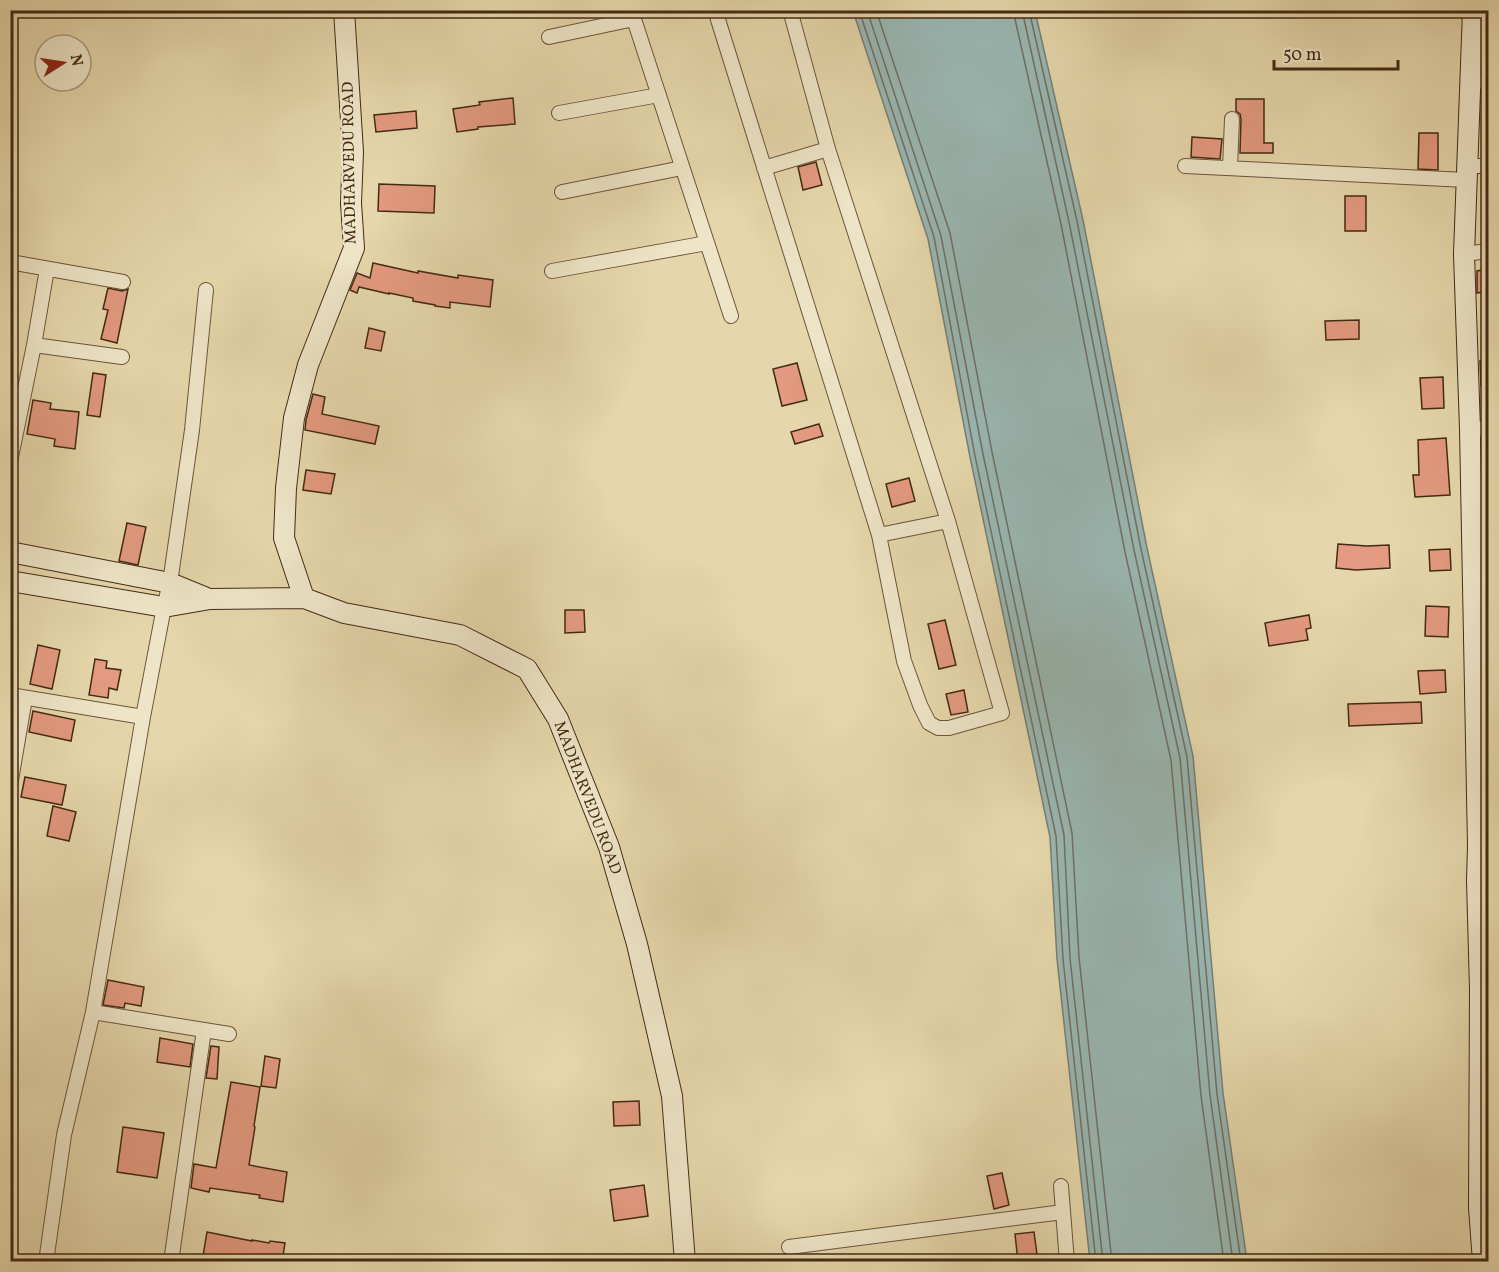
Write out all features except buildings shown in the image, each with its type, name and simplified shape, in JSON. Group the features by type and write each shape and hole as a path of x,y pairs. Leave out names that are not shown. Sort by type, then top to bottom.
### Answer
{"street":[{"name":"MADHARVEDU ROAD","path":"344,10 353,152 351,203 354,248 308,365 294,418 286,488 284,538 304,598 344,613 460,634 527,669 558,719 609,847 639,956 672,1096 685,1262"},
{"path":"715,10 879,535 904,661 929,723 938,728 949,728 1002,713 948,521 828,149 790,10"},
{"path":"1473,10 1479,81 1466,173 1464,254 1479,428 1483,846 1477,880 1484,1094 1483,1262"},
{"path":"549,36 632,15 731,316"},
{"path":"559,113 659,95"},
{"path":"1230,168 1232,119"},
{"path":"764,168 828,149"},
{"path":"1185,166 1466,173 1488,166"},
{"path":"562,192 682,168"},
{"path":"552,271 707,243"},
{"path":"1464,254 1488,251"},
{"path":"10,262 123,282"},
{"path":"10,462 47,269"},
{"path":"46,1262 64,1135 93,1012 142,717 170,583 192,430 206,290"},
{"path":"34,345 122,357"},
{"path":"879,535 948,521"},
{"path":"10,552 170,583 210,599"},
{"path":"10,580 164,607 210,599 304,598"},
{"path":"10,695 142,717"},
{"path":"10,786 26,698"},
{"path":"93,1012 229,1034"},
{"path":"171,1262 204,1030"},
{"path":"1061,1186 1067,1262"},
{"path":"789,1247 1063,1212"}],"water":[{"path":"853,11 1035,11 1083,220 1147,548 1193,756 1223,1093 1247,1261 1090,1261 1057,959 1050,837 970,457 928,239"}]}
